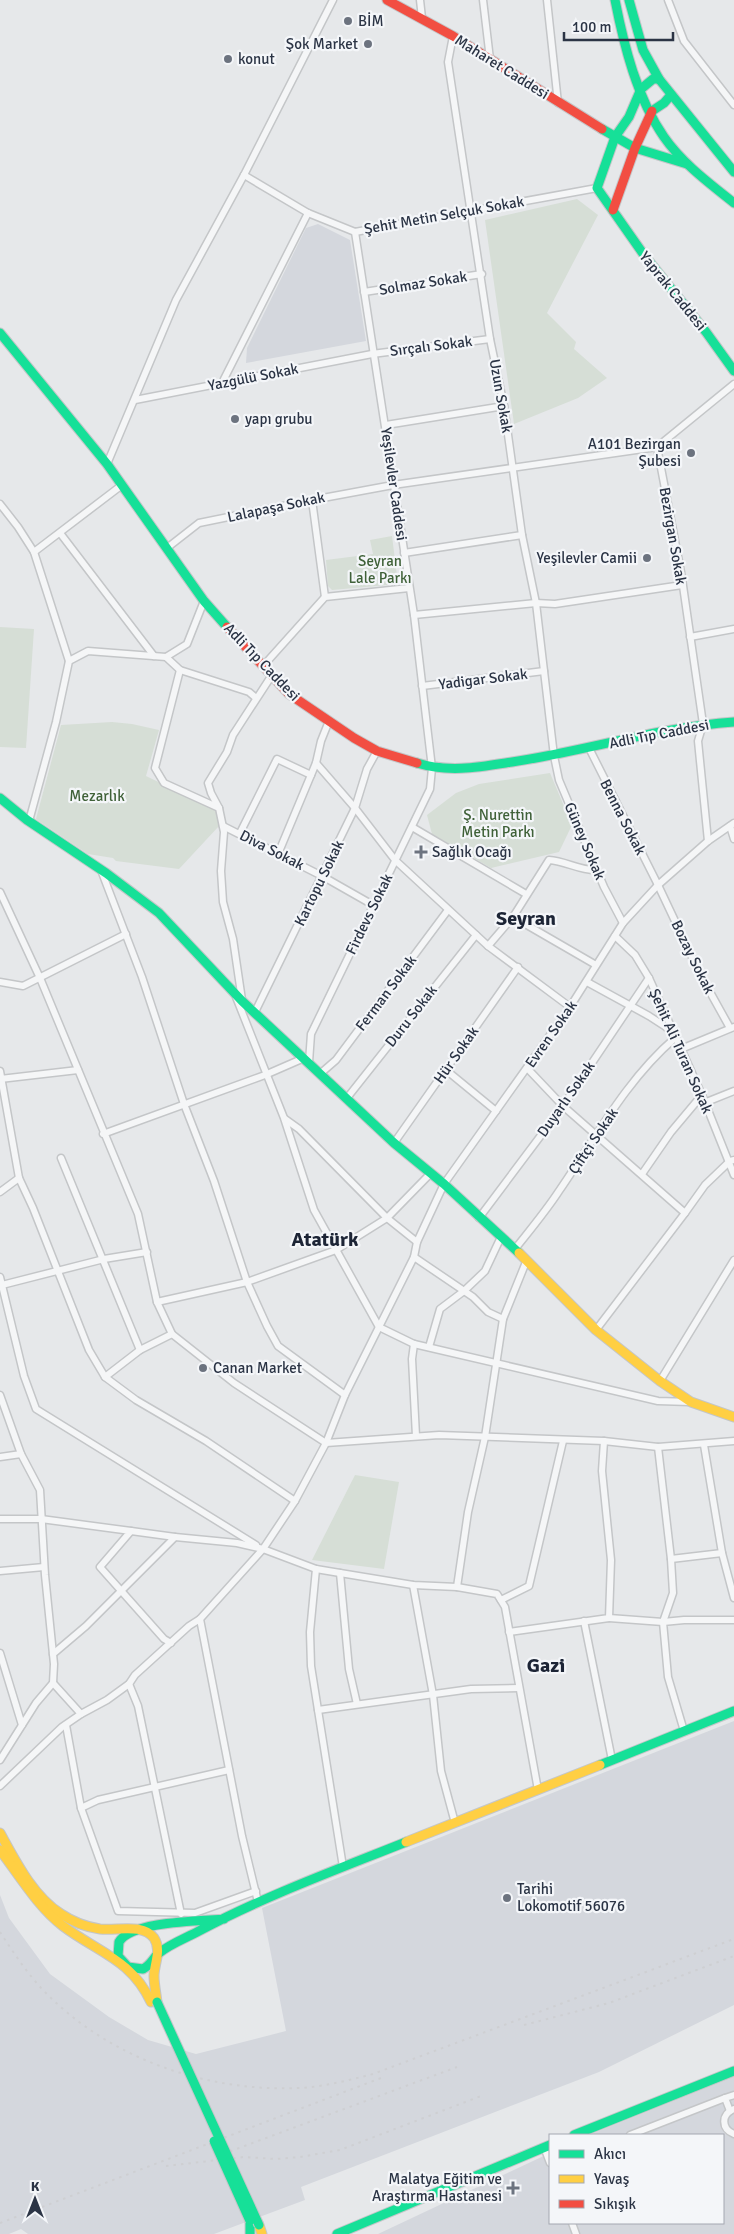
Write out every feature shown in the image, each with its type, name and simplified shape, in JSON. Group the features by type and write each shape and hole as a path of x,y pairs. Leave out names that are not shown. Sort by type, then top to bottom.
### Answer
{"street":[{"path":"107,464 176,300 244,175 333,0"},
{"name":"Maharet Caddesi","path":"387,0 453,36 558,104 615,137"},
{"path":"420,0 422,18"},
{"path":"483,0 490,60"},
{"path":"547,0 558,104"},
{"path":"615,0 630,59 658,128 687,164 734,203"},
{"path":"629,0 643,50 659,79 734,172"},
{"path":"668,0 684,41 734,105"},
{"name":"Uzun Sokak","path":"453,36 448,62 482,274 490,339 504,406 522,535 536,603 554,756"},
{"path":"597,188 615,137 629,117 641,89 653,80 659,79"},
{"path":"613,210 635,148 652,111 671,96"},
{"path":"615,137 635,148 687,164"},
{"name":"Şehit Metin Selçuk Sokak","path":"244,175 308,214 355,232 597,188"},
{"name":"Yaprak Caddesi","path":"597,188 644,255 706,332 734,371"},
{"path":"222,383 308,214"},
{"name":"Yeşilevler Caddesi","path":"355,232 372,354 386,425 393,485 414,615 432,768"},
{"name":"Solmaz Sokak","path":"364,292 482,274"},
{"name":"Adli Tıp Caddesi","path":"0,334 107,464 204,601 289,694 377,751 432,768 468,769 554,756 703,724 734,722"},
{"name":"Sırçalı Sokak","path":"372,354 490,339"},
{"name":"Yazgülü Sokak","path":"135,400 372,354"},
{"path":"658,447 734,384"},
{"path":"386,425 504,406"},
{"name":"Lalapaşa Sokak","path":"168,548 199,523 393,485 512,470 658,447"},
{"name":"Bezirgan Sokak","path":"658,447 682,585 703,724 698,742 708,841"},
{"path":"34,552 122,485"},
{"path":"312,500 325,597"},
{"path":"0,504 34,552 69,661 56,722 29,821"},
{"path":"60,533 154,656"},
{"path":"404,553 522,535"},
{"path":"414,615 536,603 555,604 682,585"},
{"path":"264,665 325,597 409,588"},
{"path":"69,661 88,652 166,657 188,644 204,601"},
{"path":"690,637 734,629"},
{"path":"166,657 180,670 249,692 256,698"},
{"path":"180,670 155,768 164,783 220,808"},
{"name":"Yadigar Sokak","path":"422,686 544,671"},
{"path":"242,1001 233,939 223,902 221,871 223,826 220,808 211,793 208,782 227,752 233,735 272,675"},
{"path":"278,854 316,763 321,741 329,721"},
{"name":"Benna Sokak","path":"588,748 658,885"},
{"name":"Kartopu Sokak","path":"254,1012 355,808 367,769 377,751"},
{"name":"Güney Sokak","path":"554,756 559,780 612,905 623,923"},
{"path":"240,833 277,759 311,775"},
{"path":"316,763 355,808 395,860 488,946 570,1007"},
{"name":"Firdevs Sokak","path":"306,1060 311,1034 430,789 432,768"},
{"path":"0,798 29,821 159,912 242,1001 394,1143 444,1184 478,1218 515,1249 596,1330 660,1381 691,1402 734,1418"},
{"path":"732,824 734,840"},
{"name":"Evren Sokak","path":"0,1786 66,1725 129,1684 135,1675 189,1626 200,1619 264,1549 295,1501 326,1443 345,1395 414,1257 417,1242 444,1184 570,1007 623,923 658,885 708,841 732,824"},
{"name":"Diva Sokak","path":"223,826 322,876 373,905"},
{"path":"412,827 526,894"},
{"path":"488,946 513,917 549,860 560,861 586,870 597,870"},
{"path":"101,870 142,977 184,1104 214,1181 247,1282 278,1346 345,1395"},
{"name":"Bozay Sokak","path":"658,885 700,974 732,1028"},
{"path":"0,892 40,978 138,1214 157,1302 172,1334 234,1383 326,1443 416,1436 604,1441 658,1447 704,1445 734,1441"},
{"name":"Ferman Sokak","path":"321,1073 336,1060 448,910"},
{"path":"513,917 596,965"},
{"path":"0,982 22,986 126,934"},
{"name":"Duru Sokak","path":"347,1098 476,935"},
{"name":"Şehit Ali Turan Sokak","path":"615,936 635,955 649,978 704,1103 732,1160 734,1175"},
{"name":"Hür Sokak","path":"394,1143 518,967"},
{"name":"Duyarlı Sokak","path":"478,1218 563,1106 649,978"},
{"path":"587,982 666,1027 675,1038"},
{"path":"234,993 265,1075 284,1118 314,1210 379,1327 414,1344 658,1401 691,1402"},
{"path":"681,1049 732,1028"},
{"name":"Çiftçi Sokak","path":"515,1249 558,1193 618,1103 657,1053 675,1038"},
{"path":"104,1134 306,1060"},
{"path":"527,1068 563,1106 685,1213"},
{"path":"0,1070 19,1178 59,1272 89,1350 106,1377 136,1400 206,1441 295,1501"},
{"path":"1,1079 78,1070"},
{"path":"446,1070 496,1111"},
{"path":"704,1103 734,1091"},
{"path":"642,1174 671,1132 702,1095"},
{"path":"284,1118 299,1129 387,1218 417,1242"},
{"path":"61,1158 140,1350"},
{"path":"596,1330 705,1185 732,1160"},
{"path":"157,1302 247,1282 336,1250 387,1218 430,1174"},
{"path":"0,1192 19,1178"},
{"path":"429,1347 440,1309 464,1291 485,1271 501,1237"},
{"path":"147,1252 104,1259 59,1272 1,1280 24,1376 36,1410 264,1549 316,1569 413,1585 457,1587 497,1594 505,1607 538,1790"},
{"path":"414,1257 473,1297 488,1312 503,1319"},
{"path":"660,1381 734,1260"},
{"path":"457,1587 468,1512 485,1437 503,1319 526,1262"},
{"path":"106,1377 140,1350 172,1334"},
{"path":"414,1344 412,1359 416,1436"},
{"path":"0,1760 22,1725 53,1683 53,1654 44,1567 40,1490 21,1454 1,1399"},
{"path":"501,1600 529,1586 563,1441"},
{"path":"604,1441 602,1470 611,1560 609,1618"},
{"path":"704,1445 722,1553 734,1598"},
{"path":"658,1447 672,1559 673,1593 663,1622 668,1677 684,1731"},
{"path":"0,1457 21,1454"},
{"path":"0,1519 41,1519 175,1537 214,1540 264,1549"},
{"path":"131,1531 100,1567 164,1639 171,1643"},
{"path":"53,1654 86,1626 175,1537"},
{"path":"672,1559 722,1553"},
{"path":"0,1571 44,1567"},
{"path":"316,1569 310,1666 343,1867"},
{"path":"340,1573 349,1669 357,1704"},
{"path":"413,1585 432,1695 441,1772 455,1822"},
{"path":"509,1632 609,1618 663,1622 734,1620"},
{"path":"200,1619 242,1836 258,1902"},
{"path":"584,1621 612,1760"},
{"path":"0,1653 22,1725"},
{"path":"53,1683 81,1714"},
{"path":"129,1684 138,1706 182,1914"},
{"path":"318,1710 471,1689 519,1688"},
{"path":"0,1850 48,1912 62,1926 126,1966 138,1970 144,1968 154,1961 157,1956 177,1943 258,1902 734,1711"},
{"path":"66,1725 81,1808 118,1911 195,1913 256,1891"},
{"path":"81,1808 98,1800 229,1770"},
{"path":"0,1833 24,1873 40,1894 56,1910 71,1921 88,1927 146,1931 151,1934 157,1944 154,2002 250,2221 250,2234"},
{"path":"224,1920 134,1930 124,1935 118,1945 118,1956 154,2002 262,2234"},
{"path":"576,2134 734,2071"},
{"path":"633,2134 734,2095"},
{"path":"725,2098 732,2110 724,2118 725,2126 734,2134"},
{"path":"337,2234 547,2146"},
{"path":"348,2234 396,2208"}],"shaded area":[{"path":"318,224 350,240 366,341 246,363 247,348 306,228"},
{"path":"734,1721 734,2005 599,2072 301,2187 305,2200 214,2234 28,2234 21,2229 9,2234 0,2234 0,1895 9,1918 50,1974 109,2017 148,2040 196,2054 286,2031 262,1908"},
{"name":"Malatya Eğitim ve Araştırma Hastanesi","path":"734,2077 734,2234 378,2234 549,2153 549,2224 724,2224 724,2134 592,2134"}],"green space":[{"path":"577,199 598,215 547,313 576,342 574,349 607,378 578,398 514,424 485,220"},
{"name":"Seyran Lale Parkı","path":"392,536 398,584 332,590 328,586 326,560 373,554 370,540"},
{"path":"0,627 34,629 26,748 0,747"},
{"name":"Mezarlık","path":"112,722 159,730 146,776 216,810 219,826 179,869 116,861 113,858 88,854 36,819 61,725"},
{"name":"Ş. Nurettin Metin Parkı","path":"550,773 572,825 559,852 491,868 432,834 427,815 456,793 479,784"},
{"path":"355,1475 399,1482 384,1569 312,1560"}],"railway":[{"path":"0,1932 15,1955 43,1990 69,2014 97,2035 128,2052 160,2066 194,2077 228,2084 263,2088 317,2086 373,2074 734,1939"},
{"path":"524,2025 609,2003 734,1956"},
{"path":"223,2154 457,2067"},
{"path":"0,2223 381,2078"},
{"path":"166,2166 244,2157 276,2159 300,2157 340,2150 481,2096"}],"traffic: fast":[{"path":"615,0 633,71 646,106 655,122 664,137 679,155 696,172 734,203"},
{"path":"629,0 643,50 659,79 734,172"},
{"path":"659,79 653,79 641,89 629,117 615,137 597,188 644,255 706,332 734,371"},
{"path":"652,111 664,103 671,95"},
{"path":"602,129 635,148 687,164"},
{"path":"0,333 107,464 204,601 227,627"},
{"path":"417,763 441,768 488,766 650,734 734,722"},
{"path":"0,798 27,820 106,873 159,913 242,1001 394,1143 444,1184 519,1253"},
{"path":"600,1765 734,1711"},
{"path":"224,1919 213,1920 200,1920 167,1923 137,1930 126,1935 119,1942 118,1956 128,1967 143,1969 168,1947 178,1941 194,1934 199,1931 224,1918 301,1884 406,1842"},
{"path":"157,2002 259,2225"},
{"path":"576,2134 734,2071"},
{"path":"214,2141 250,2221"},
{"path":"337,2234 549,2145"},
{"path":"250,2221 250,2234"}],"traffic: slow":[{"path":"519,1253 596,1330 660,1381 691,1402 734,1417"},
{"path":"406,1842 600,1765"},
{"path":"0,1833 26,1878 42,1898 61,1914 75,1922 90,1927 100,1929 137,1929 149,1933 154,1938 157,1947 154,1971 157,2002"},
{"path":"0,1850 45,1910 63,1926 124,1966 143,1987 151,2002"},
{"path":"259,2225 262,2234"}],"traffic: jam":[{"path":"387,0 453,36 602,129"},
{"path":"613,210 635,148 652,111"},
{"path":"227,627 289,694 354,738 377,751 417,763"}],"place":[{"name":"BİM","path":"348,21"},
{"name":"Şok Market","path":"368,44"},
{"name":"konut","path":"228,59"},
{"name":"yapı grubu","path":"235,419"},
{"name":"A101 Bezirgan Şubesi","path":"691,453"},
{"name":"Yeşilevler Camii","path":"647,558"},
{"name":"Sağlık Ocağı","path":"421,852"},
{"name":"Canan Market","path":"203,1368"},
{"name":"Tarihi Lokomotif 56076","path":"507,1898"},
{"name":"Malatya Eğitim ve Araştırma Hastanesi","path":"513,2188"}],"district":[{"name":"Seyran","path":"526,918"},
{"name":"Atatürk","path":"325,1239"},
{"name":"Gazi","path":"546,1665"}]}
